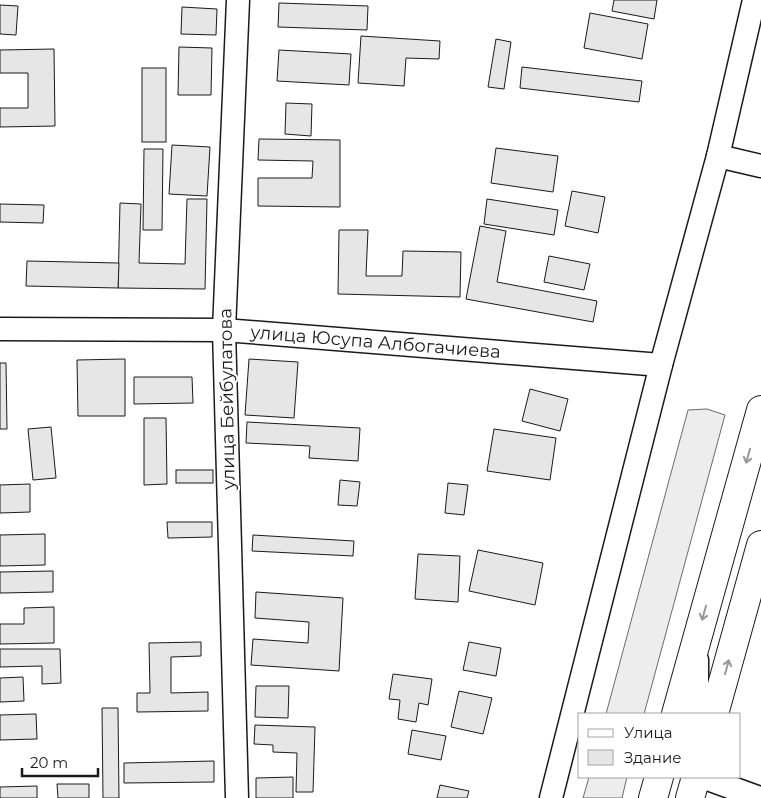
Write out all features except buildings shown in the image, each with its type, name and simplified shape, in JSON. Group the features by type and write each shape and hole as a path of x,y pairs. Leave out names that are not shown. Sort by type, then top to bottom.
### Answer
{"main road":[{"path":"676,713 761,410"},
{"path":"714,713 761,545"},
{"path":"653,798 659,778"},
{"path":"690,798 696,778"}],"street":[{"name":"улица Бейбулатова","path":"237,798 224,330 238,0"},
{"path":"550,798 661,365 718,156 754,0"},
{"path":"718,156 761,166"},
{"name":"улица Юсупа Албогачиева","path":"0,329 224,330 661,365"},
{"path":"697,639 697,713"},
{"path":"705,778 760,798"}],"shaded area":[{"path":"707,409 725,415 644,713 606,713 688,410"},
{"path":"589,778 627,778 622,798 583,798"}]}
